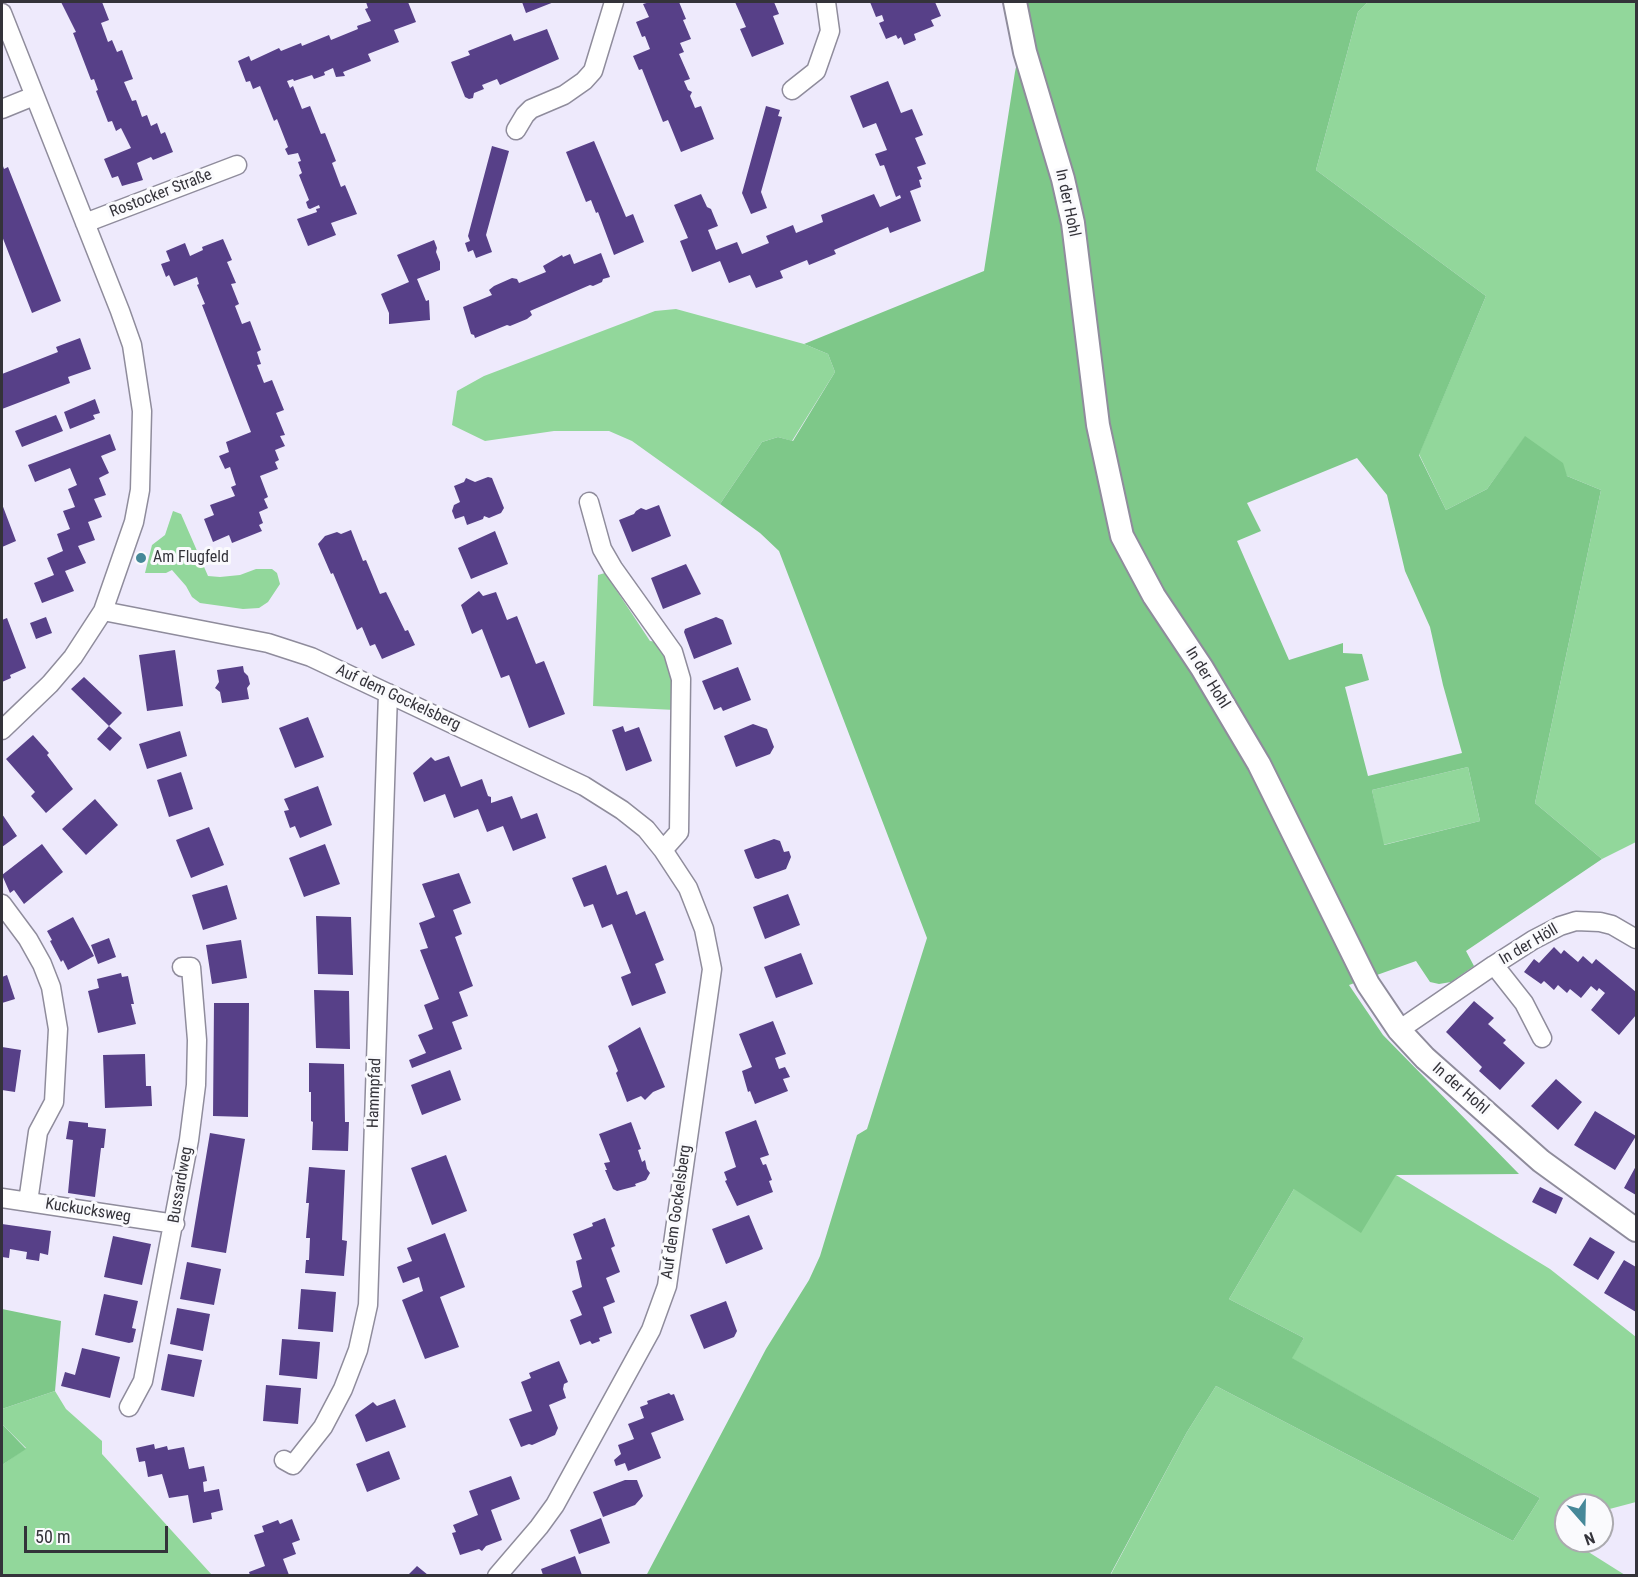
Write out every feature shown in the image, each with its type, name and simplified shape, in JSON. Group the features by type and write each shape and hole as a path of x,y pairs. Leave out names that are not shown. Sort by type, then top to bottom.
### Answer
{"street":[{"path":"516,130 531,110 564,95 584,81 593,71 614,2"},
{"path":"792,90 816,71 830,31 826,2"},
{"name":"In der Hohl","path":"1015,2 1025,52 1063,179 1073,223 1098,425 1122,536 1154,596 1202,669 1259,764 1368,984 1399,1030 1425,1058 1541,1161 1636,1230"},
{"path":"2,13 132,345 142,411 140,490 135,522 103,611 73,657 51,684 2,730"},
{"path":"2,109 34,96"},
{"name":"Rostocker Straße","path":"85,223 237,165"},
{"path":"589,502 602,549 673,652 681,679 679,832 663,850"},
{"name":"Auf dem Gockelsberg","path":"103,611 268,643 311,657 388,693 584,786 622,810 646,829 688,888 704,929 712,969 667,1286 651,1330 555,1505 497,1575"},
{"name":"Hammpfad","path":"284,1460 293,1465 323,1426 343,1389 358,1350 368,1305 388,693"},
{"path":"2,904 28,939 42,964 51,987 58,1029 54,1102 38,1132 28,1202"},
{"name":"In der Höll","path":"1399,1030 1548,931 1576,921 1600,921 1635,935"},
{"name":"In der Höll","path":"1494,965 1524,1003 1542,1038"},
{"name":"Bussardweg","path":"129,1407 143,1381 175,1224 196,1085 197,1040 191,967 182,967"},
{"name":"Kuckucksweg","path":"2,1198 175,1224"}],"green space":[{"path":"1024,2 1368,2 1358,12 1316,170 1486,296 1419,455 1446,510 1487,489 1525,436 1563,463 1567,476 1601,490 1535,803 1602,859 1466,951 1474,966 1451,982 1439,984 1430,982 1416,961 1349,985 1383,1035 1519,1174 1396,1175 1361,1233 1294,1189 1229,1299 1304,1338 1292,1358 1540,1498 1513,1541 1216,1386 1187,1432 1110,1575 646,1576 766,1349 809,1280 820,1256 857,1135 867,1129 927,938 779,551 760,533 720,504 762,442 778,437 793,441 835,372 828,354 804,344 984,271 1015,72 1025,23","holes":["1357,458 1387,495 1405,571 1430,627 1462,753 1368,776 1345,687 1369,680 1362,654 1343,653 1343,643 1289,660 1237,541 1261,531 1247,503","1468,767 1480,821 1384,845 1372,790"]},
{"path":"1368,2 1636,2 1636,842 1602,859 1535,803 1601,490 1567,476 1525,437 1487,489 1446,510 1419,454 1486,296 1316,170 1358,12"},
{"path":"676,309 804,344 828,354 835,372 792,441 778,437 762,442 720,504 632,441 609,431 554,431 485,441 452,425 457,391 484,376 655,311"},
{"path":"173,511 181,514 208,576 240,575 256,569 272,569 277,573 280,584 268,602 259,608 243,609 200,603 192,597 172,570 166,573 145,573 152,545 165,535"},
{"path":"605,573 650,641 658,642 667,654 674,678 675,710 593,706 598,575"},
{"path":"1468,767 1480,821 1383,845 1372,790"},
{"path":"1396,1175 1550,1269 1636,1337 1636,1502 1614,1508 1614,1493 1554,1493 1554,1553 1590,1553 1625,1575 1110,1576 1187,1432 1216,1386 1513,1541 1540,1498 1291,1358 1304,1338 1229,1299 1294,1189"},
{"path":"2,1309 61,1321 55,1391 2,1409"},
{"path":"55,1391 66,1409 102,1441 102,1454 212,1575 2,1575 2,1465 26,1448 2,1424 2,1409"},
{"path":"2,1424 26,1449 2,1465"}],"building":[{"path":"61,2 102,2 109,20 101,23 108,42 112,40 117,52 122,50 133,79 124,82 132,101 136,100 142,117 147,115 151,126 157,123 161,134 165,132 173,152 153,160 151,157 137,163 143,180 122,186 118,176 112,178 104,159 131,148 121,128 116,131 112,121 108,122 96,91 98,90 94,79 91,80 73,33 76,32"},
{"path":"366,2 408,2 416,22 394,30 399,42 368,54 371,61 343,72 345,76 336,77 333,68 324,72 325,75 314,79 312,75 287,81 290,88 293,86 302,109 310,106 321,134 325,133 336,161 332,163 341,187 345,185 357,214 331,223 336,235 308,246 297,219 317,212 319,205 308,208 306,202 309,200 299,175 302,173 298,153 288,155 285,149 288,147 277,119 274,121 260,86 253,89 250,81 246,82 238,61 249,56 251,61 279,48 281,51 301,43 302,46 329,35 331,40 358,29 357,26 371,21 365,9 368,8"},
{"path":"522,2 554,2 526,13"},
{"path":"679,2 691,39 680,43 684,52 679,54 690,79 684,81 688,90 692,92 690,96 695,108 701,106 714,139 681,152 668,120 663,122 642,69 639,70 633,56 650,49 636,22 649,17 643,4"},
{"path":"735,2 774,2 779,14 773,16 784,44 752,57 740,29 746,27"},
{"path":"870,2 935,2 941,16 931,20 934,26 914,34 916,40 904,45 901,37 898,39 896,35 886,39 879,23 884,21 882,15 876,17"},
{"path":"547,29 559,59 500,85 497,79 482,85 484,89 474,93 473,98 465,97 451,62 470,55 468,51 511,34 514,41"},
{"path":"888,81 901,113 912,109 923,135 915,138 926,164 917,167 922,179 919,180 921,187 910,191 921,221 890,233 888,227 834,250 836,254 809,265 807,260 780,271 783,278 756,288 750,275 729,283 720,261 692,272 680,241 688,238 674,205 701,194 718,226 708,230 716,250 737,242 742,254 769,243 766,236 793,225 796,233 823,222 821,215 874,194 880,207 901,198 900,195 896,197 884,165 880,166 875,154 887,150 876,123 863,128 850,96"},
{"path":"766,106 780,110 778,116 782,117 761,192 767,208 751,214 742,193"},
{"path":"594,141 626,217 633,214 644,242 614,255 598,212 596,213 591,200 586,202 566,152"},
{"path":"492,146 509,151 486,235 492,252 476,258 473,250 468,252 465,243 470,241 468,236"},
{"path":"2,163 4,169 8,167 61,301 32,313 2,236"},
{"path":"223,239 232,260 227,262 236,283 231,284 239,304 235,306 242,324 250,321 261,350 257,352 261,364 257,365 264,383 272,380 284,410 276,413 285,435 280,436 285,446 275,450 279,460 275,462 278,469 260,476 268,497 264,499 268,508 259,512 263,523 259,525 262,531 232,543 229,535 213,542 204,519 214,515 210,505 235,496 231,487 236,485 230,467 225,469 219,456 229,452 226,442 251,432 202,305 205,304 197,285 199,284 197,277 174,286 169,275 166,277 161,264 170,261 166,251 185,243 190,256 203,250 202,247"},
{"path":"434,240 440,270 417,279 426,301 429,300 430,320 389,324 389,313 381,294 409,282 397,255"},
{"path":"601,253 610,277 603,279 602,282 530,311 532,315 527,319 510,326 507,325 475,338 471,334 463,307 492,295 489,290 494,286 512,278 517,279 519,283 546,272 543,266 562,255 563,257 570,254 574,264"},
{"path":"80,338 91,369 68,377 70,383 2,409 2,374 58,352 56,347"},
{"path":"95,399 100,413 93,415 95,419 70,429 64,412"},
{"path":"56,415 63,431 22,447 15,431"},
{"path":"110,434 116,450 101,456 109,473 99,478 106,495 94,499 102,517 88,522 95,540 78,546 86,563 65,571 74,591 42,603 34,583 54,575 47,558 63,551 57,534 70,529 63,511 75,507 68,489 77,485 70,468 35,482 28,465"},
{"path":"488,477 492,478 504,508 501,513 489,518 484,516 483,519 467,525 464,516 455,519 452,511 454,505 460,502 454,486 464,482 466,478 475,482"},
{"path":"2,504 16,541 2,547"},
{"path":"659,505 671,536 632,552 619,520 634,514 641,508 646,510"},
{"path":"351,530 363,561 366,560 380,594 386,592 405,631 408,630 415,645 382,659 375,644 370,646 362,627 357,630 318,544 325,536"},
{"path":"495,531 508,564 471,579 458,548"},
{"path":"686,564 701,594 663,609 651,578"},
{"path":"479,591 483,596 496,592 507,620 517,616 536,664 544,661 565,714 529,728 509,675 501,678 482,629 472,634 461,605"},
{"path":"46,617 52,633 36,639 30,623"},
{"path":"716,617 723,620 732,644 694,659 684,632 685,629"},
{"path":"7,618 26,668 10,675 11,678 2,682 2,620"},
{"path":"175,650 183,706 147,711 139,655"},
{"path":"243,666 250,684 247,688 249,699 222,703 220,692 215,688 219,682 217,670"},
{"path":"738,667 751,700 723,711 721,707 714,710 702,681"},
{"path":"84,677 122,713 109,726 71,689"},
{"path":"308,717 324,757 295,768 279,728"},
{"path":"753,724 767,729 774,747 770,754 736,767 724,736"},
{"path":"109,726 122,738 110,751 97,739"},
{"path":"623,726 625,732 639,727 652,761 626,771 612,730"},
{"path":"180,731 187,756 147,769 139,744"},
{"path":"33,735 49,753 47,755 73,789 46,813 31,796 35,792 6,759"},
{"path":"449,756 461,787 482,779 488,796 491,797 491,803 512,796 521,819 537,813 546,838 513,851 503,826 487,832 478,809 454,818 445,794 424,802 413,773 431,757 435,761"},
{"path":"181,772 193,809 169,817 157,780"},
{"path":"318,786 332,825 300,838 295,826 290,828 284,811 289,810 284,799"},
{"path":"95,799 118,825 86,855 62,829"},
{"path":"2,814 17,836 2,847"},
{"path":"209,827 224,865 191,878 176,840"},
{"path":"774,839 780,841 784,852 789,851 791,857 786,869 755,878 744,850"},
{"path":"42,844 63,872 24,904 14,890 10,893 2,875"},
{"path":"325,844 340,884 304,897 289,858"},
{"path":"606,865 617,895 627,891 636,915 645,911 664,960 655,964 666,993 632,1006 621,977 631,973 612,924 602,928 593,904 584,907 572,878"},
{"path":"459,873 471,903 453,910 462,934 455,937 473,986 459,992 468,1016 452,1022 462,1049 412,1068 409,1060 426,1053 418,1035 433,1029 424,1005 439,999 420,950 428,948 419,923 435,917 422,884"},
{"path":"227,885 237,919 203,930 192,895"},
{"path":"788,894 800,925 765,939 753,907"},
{"path":"316,916 351,917 353,975 318,974"},
{"path":"73,917 94,956 68,970 63,960 61,962 47,931"},
{"path":"109,938 116,957 98,964 91,945"},
{"path":"241,940 247,978 212,984 206,945"},
{"path":"1554,947 1561,954 1564,950 1578,962 1583,956 1592,964 1596,959 1636,992 1636,1015 1619,1035 1591,1010 1605,993 1599,988 1597,991 1591,986 1581,998 1570,989 1567,993 1558,985 1554,990 1544,981 1541,984 1524,972 1534,959 1539,963"},
{"path":"801,953 813,984 776,998 764,967"},
{"path":"121,973 122,977 128,976 136,1024 98,1033 88,991 99,988 97,979"},
{"path":"7,975 15,999 2,1003 2,977"},
{"path":"314,990 349,991 350,1049 316,1048"},
{"path":"1474,1001 1494,1018 1488,1024 1506,1040 1503,1043 1525,1063 1500,1090 1479,1071 1482,1067 1446,1032"},
{"path":"214,1003 249,1003 248,1117 213,1116"},
{"path":"773,1021 786,1054 775,1058 779,1069 785,1067 790,1077 783,1079 788,1091 755,1104 750,1091 748,1092 742,1071 752,1067 739,1034"},
{"path":"640,1027 665,1087 653,1092 645,1100 641,1096 627,1102 608,1046"},
{"path":"2,1047 21,1050 15,1092 2,1090"},
{"path":"145,1054 146,1086 151,1086 152,1106 105,1108 103,1055"},
{"path":"309,1063 344,1064 345,1122 349,1122 348,1151 312,1150 313,1122 311,1121 311,1092 309,1092"},
{"path":"450,1070 461,1100 422,1115 411,1085"},
{"path":"1556,1079 1582,1102 1558,1130 1531,1106"},
{"path":"1595,1111 1636,1136 1615,1170 1574,1145"},
{"path":"756,1120 769,1155 760,1158 763,1165 766,1164 772,1180 769,1181 773,1192 737,1206 725,1181 727,1180 724,1172 736,1167 725,1132"},
{"path":"69,1121 88,1123 88,1127 106,1129 104,1148 101,1148 95,1197 68,1193 73,1140 66,1139"},
{"path":"631,1122 641,1149 638,1150 642,1162 645,1160 650,1173 646,1180 635,1184 636,1186 617,1191 613,1189 605,1170 607,1170 604,1163 610,1162 599,1134"},
{"path":"210,1133 245,1139 226,1253 191,1247"},
{"path":"446,1155 467,1211 432,1225 411,1168"},
{"path":"1636,1166 1636,1195 1624,1188"},
{"path":"309,1167 345,1170 342,1240 347,1241 344,1276 305,1273 306,1260 309,1260 310,1238 306,1238"},
{"path":"1540,1187 1563,1198 1556,1214 1532,1202"},
{"path":"749,1215 763,1249 726,1264 712,1229"},
{"path":"605,1218 615,1246 611,1248 620,1272 606,1278 615,1302 603,1307 612,1333 599,1338 600,1341 592,1344 590,1341 580,1345 570,1320 582,1315 572,1291 582,1287 576,1261 582,1259 573,1234"},
{"path":"2,1224 51,1231 48,1255 40,1253 39,1261 26,1259 27,1252 10,1249 9,1258 2,1257"},
{"path":"445,1233 465,1287 440,1297 459,1347 425,1359 402,1300 423,1291 419,1277 403,1283 397,1267 412,1261 407,1248"},
{"path":"113,1236 151,1244 142,1285 104,1277"},
{"path":"1590,1237 1615,1252 1598,1280 1573,1265"},
{"path":"1624,1260 1636,1267 1636,1312 1604,1293"},
{"path":"187,1262 221,1269 214,1305 180,1299"},
{"path":"301,1289 336,1292 333,1332 298,1329"},
{"path":"104,1294 138,1301 132,1328 136,1329 133,1342 95,1335"},
{"path":"726,1301 737,1331 734,1337 704,1349 690,1315"},
{"path":"177,1308 210,1314 203,1351 170,1344"},
{"path":"282,1339 320,1342 317,1379 279,1375"},
{"path":"82,1348 120,1357 110,1398 61,1386 65,1372 75,1375"},
{"path":"168,1354 202,1360 194,1397 161,1390"},
{"path":"559,1361 568,1382 564,1384 563,1389 566,1398 549,1405 558,1428 555,1435 521,1447 509,1419 532,1411 521,1382 531,1378 529,1373"},
{"path":"266,1385 301,1388 298,1424 263,1421"},
{"path":"669,1393 674,1394 684,1420 651,1433 661,1458 628,1471 625,1463 616,1466 614,1460 621,1454 618,1445 634,1439 628,1424 644,1418 640,1407 648,1404 647,1401"},
{"path":"395,1399 406,1427 366,1442 355,1415 373,1402 377,1406"},
{"path":"154,1444 155,1449 167,1446 168,1450 184,1447 189,1469 204,1466 207,1481 203,1482 204,1492 219,1489 223,1510 211,1513 212,1519 193,1523 188,1495 169,1498 162,1474 148,1477 145,1461 139,1462 136,1448"},
{"path":"389,1451 400,1479 367,1492 356,1464"},
{"path":"511,1476 520,1499 491,1510 502,1540 486,1546 482,1551 479,1549 460,1555 452,1533 456,1532 453,1525 478,1515 469,1491"},
{"path":"625,1480 637,1480 643,1496 635,1505 603,1517 593,1492"},
{"path":"601,1518 610,1543 579,1554 570,1530"},
{"path":"292,1519 300,1540 292,1543 296,1554 283,1559 289,1575 250,1575 249,1572 265,1566 254,1535 264,1532 262,1526 278,1520 280,1524"},
{"path":"575,1556 582,1575 543,1575 541,1569"},
{"path":"417,1566 428,1575 408,1575"}],"place":[{"name":"Am Flugfeld","path":"141,558"}]}
